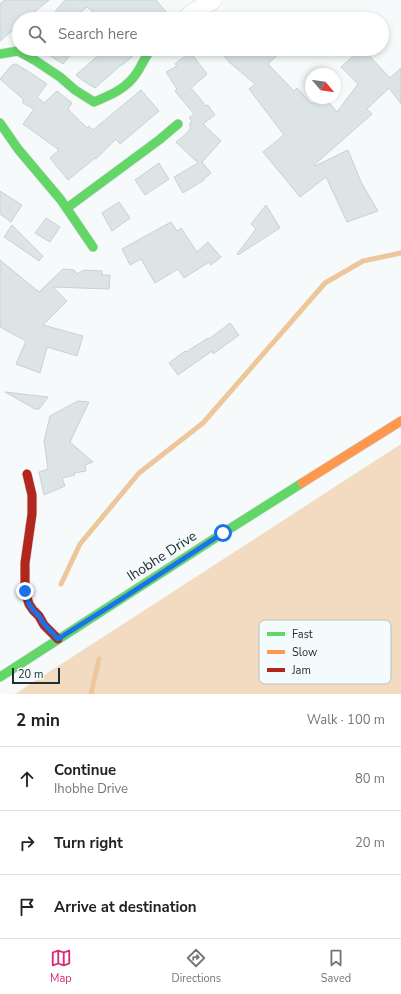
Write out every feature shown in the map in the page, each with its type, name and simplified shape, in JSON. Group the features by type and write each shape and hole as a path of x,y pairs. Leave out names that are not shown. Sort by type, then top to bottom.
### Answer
{"street":[{"path":"194,12 213,0"},
{"path":"0,54 12,52"},
{"path":"26,56 60,77 75,90 94,102 117,92 129,84 148,56"},
{"path":"0,123 18,149 61,200 93,247"},
{"path":"67,208 153,145 178,124"},
{"name":"Ihobhe Drive","path":"0,677 401,420"},
{"path":"27,474 32,495 32,514 25,563 25,591 29,604 33,610 58,639"}],"shaded area":[{"path":"401,444 401,694 15,694"}],"building":[{"path":"5,0 49,0 34,12 12,12 12,31 0,41 0,4"},
{"path":"65,0 156,0 166,12 93,12 87,7 81,12 55,12"},
{"path":"51,56 69,56 63,64"},
{"path":"97,56 132,56 95,88 76,75"},
{"path":"185,56 193,56 207,74 191,88 206,106 208,105 215,115 203,124 221,141 202,162 211,173 204,180 183,193 174,177 198,163 176,142 190,129 190,123 192,121 189,118 194,114 175,91 177,89 166,72 177,66 175,64"},
{"path":"224,56 277,56 268,64 294,91 297,88 305,97 305,104 330,104 337,112 358,84 341,67 353,56 370,56 390,78 401,68 401,104 389,88 367,109 372,114 314,165 315,166 348,150 361,182 378,211 347,222 326,177 300,197 263,152 284,135 249,89 255,84 229,62"},
{"path":"16,64 47,84 37,97 44,103 57,91 72,103 68,109 87,128 89,126 93,130 141,90 159,111 120,144 116,139 96,159 95,158 68,180 50,158 59,150 23,124 34,109 23,103 23,99 0,79 12,65"},
{"path":"159,163 169,179 145,195 135,180"},
{"path":"0,191 22,205 11,222 0,214"},
{"path":"119,202 130,218 112,231 102,213"},
{"path":"266,205 280,228 238,255 237,254 256,229 251,224"},
{"path":"46,218 60,227 50,242 35,233"},
{"path":"171,222 177,231 181,228 197,252 208,242 221,257 211,265 209,262 184,278 178,269 155,283 141,259 130,265 122,249"},
{"path":"12,225 43,256 39,261 4,237"},
{"path":"0,260 39,292 63,269 74,270 77,274 84,270 102,271 102,275 110,275 109,289 53,287 67,301 43,325 83,336 77,356 47,347 40,373 16,364 26,341 0,327"},
{"path":"230,323 239,335 213,354 212,351 178,375 169,363 185,351 186,352 208,338 209,339"},
{"path":"5,392 48,397 39,409 35,409"},
{"path":"78,401 89,402 70,442 93,462 85,465 86,471 74,473 75,475 62,478 65,486 44,495 39,472 48,469 44,441 50,416"}],"waterway":[{"path":"61,584 80,544 139,473 203,423 325,283 363,261 401,253"},
{"path":"91,694 99,659"}],"traffic: fast":[{"path":"0,54 12,52"},
{"path":"27,56 60,77 75,90 94,102 113,94 129,82 134,77 147,56"},
{"path":"0,123 18,149 61,200 93,247"},
{"path":"67,208 159,140 178,124"},
{"path":"0,677 302,483"}],"traffic: slow":[{"path":"302,483 401,421"}],"traffic: jam":[{"path":"27,474 32,495 32,514 25,563 25,591 29,604 33,610 39,616 44,625 58,639"}],"route":[{"path":"25,591 29,604 33,610 58,639 223,533"}]}
